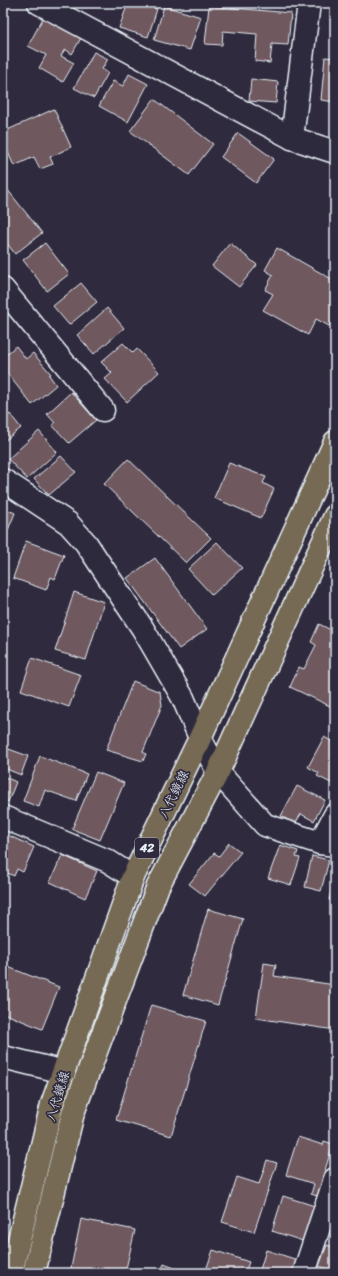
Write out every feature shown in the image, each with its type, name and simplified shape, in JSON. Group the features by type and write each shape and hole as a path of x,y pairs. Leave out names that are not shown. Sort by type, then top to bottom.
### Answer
{"main road":[{"name":"八代鏡線","path":"11,1273 52,1104 133,877 200,738 335,442"},
{"name":"八代鏡線","path":"34,1273 73,1113 158,886 218,772 335,516"}],"street":[{"path":"39,3 292,138 335,152"},
{"path":"292,138 310,3"},
{"path":"3,289 103,410"},
{"path":"3,480 68,523 86,543 143,630 183,698 200,738 218,772 265,825 328,844 335,815"},
{"path":"3,817 108,861 133,877"},
{"path":"3,1057 64,1072"},
{"path":"304,1273 335,1179"}],"building":[{"path":"128,3 137,3 157,9 148,37 119,28"},
{"path":"164,6 201,17 190,50 154,40"},
{"path":"209,6 291,13 288,45 272,44 270,63 255,61 257,34 223,31 222,45 205,44"},
{"path":"43,18 81,38 72,54 65,49 61,56 74,63 63,82 39,68 46,55 28,46"},
{"path":"94,52 108,59 102,69 108,73 94,98 74,88"},
{"path":"325,57 335,58 335,102 321,100"},
{"path":"129,74 148,84 128,122 99,106 113,81 123,86"},
{"path":"251,79 278,82 276,103 249,101"},
{"path":"154,99 213,144 189,175 130,131"},
{"path":"54,109 71,147 50,157 53,164 40,169 34,157 14,166 3,141 3,132"},
{"path":"238,133 274,159 256,183 221,157"},
{"path":"7,189 42,233 15,254 3,238 3,192"},
{"path":"45,243 69,274 47,291 23,260"},
{"path":"230,243 257,265 239,287 212,266"},
{"path":"277,248 335,281 335,315 329,326 316,319 308,335 263,310 273,294 265,290 273,275 265,270"},
{"path":"81,283 97,302 69,325 53,306"},
{"path":"107,308 124,328 94,354 77,335"},
{"path":"123,343 133,353 137,349 159,372 127,402 105,379 112,373 101,362"},
{"path":"16,346 26,359 33,353 51,374 49,375 56,385 32,405 7,373 3,376 3,357"},
{"path":"71,392 96,420 69,443 52,425 55,423 47,414"},
{"path":"10,414 21,428 3,442 3,419"},
{"path":"39,431 57,452 27,479 8,459"},
{"path":"61,456 76,472 49,495 34,479"},
{"path":"128,459 211,538 186,563 104,484"},
{"path":"229,463 266,477 263,483 274,489 261,518 214,498"},
{"path":"3,508 15,513 3,542"},
{"path":"26,541 64,555 55,579 51,577 46,590 13,578"},
{"path":"217,542 242,568 212,595 188,569"},
{"path":"155,558 207,629 179,649 127,578"},
{"path":"74,592 104,602 86,660 55,651"},
{"path":"319,624 335,632 334,708 290,687 299,667 304,669 316,645 311,642"},
{"path":"32,658 81,675 69,707 21,690"},
{"path":"133,681 160,692 162,705 143,752 146,754 143,761 106,750"},
{"path":"324,737 335,743 335,785 317,776 319,773 308,767"},
{"path":"3,747 28,756 21,775 4,768 5,763 3,762"},
{"path":"40,756 87,774 76,801 45,790 39,807 23,801"},
{"path":"96,772 124,783 100,840 72,829"},
{"path":"3,776 16,782 8,802 3,799"},
{"path":"297,786 325,800 314,821 301,814 295,824 281,816"},
{"path":"3,833 34,847 23,872 17,869 14,876 3,871"},
{"path":"229,843 241,852 205,896 189,884 214,853 219,856"},
{"path":"280,845 298,851 296,857 300,858 291,885 268,878"},
{"path":"62,855 97,871 85,898 50,882"},
{"path":"312,856 329,860 321,891 305,887"},
{"path":"335,871 335,901 329,900"},
{"path":"208,909 243,919 218,1005 183,995"},
{"path":"264,963 276,965 274,976 335,985 335,1030 256,1018"},
{"path":"8,967 59,987 42,1029 3,1013 3,979"},
{"path":"151,1005 206,1021 171,1136 116,1120"},
{"path":"298,1137 323,1145 324,1141 333,1144 325,1170 329,1171 320,1197 311,1194 314,1184 286,1175"},
{"path":"267,1160 277,1163 254,1232 222,1222 237,1177 259,1184"},
{"path":"283,1196 318,1207 306,1242 272,1231"},
{"path":"81,1219 135,1230 125,1273 70,1273"},
{"path":"335,1242 335,1271 319,1266 327,1245 333,1247"},
{"path":"213,1250 249,1262 245,1273 205,1273"},
{"path":"266,1250 301,1261 297,1273 259,1273"},
{"path":"164,1264 177,1269 176,1273 160,1273"}]}
